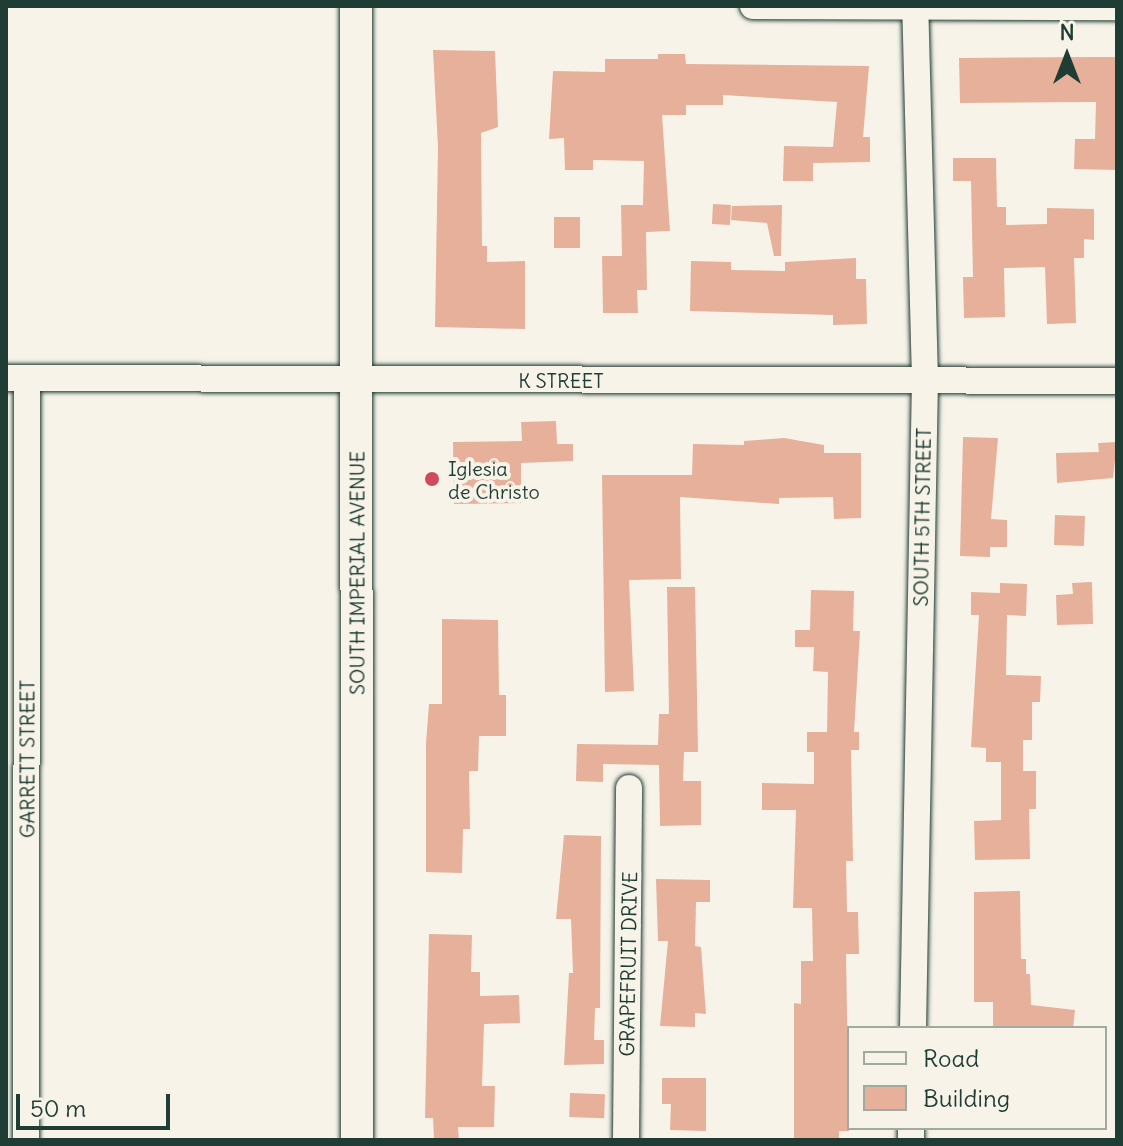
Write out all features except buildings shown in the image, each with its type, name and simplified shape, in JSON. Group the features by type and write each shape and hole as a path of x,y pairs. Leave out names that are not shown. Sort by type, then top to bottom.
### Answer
{"main road":[{"name":"SOUTH IMPERIAL AVENUE","path":"356,6 357,1140"}],"street":[{"path":"753,6 1117,7"},
{"name":"SOUTH 5TH STREET","path":"913,1026 925,380 915,7"},
{"name":"K STREET","path":"17,378 1117,381"},
{"name":"GARRETT STREET","path":"17,378 26,1140"},
{"name":"GRAPEFRUIT DRIVE","path":"626,1140 629,788"}],"place":[{"name":"Iglesia de Christo","path":"432,479"}]}
